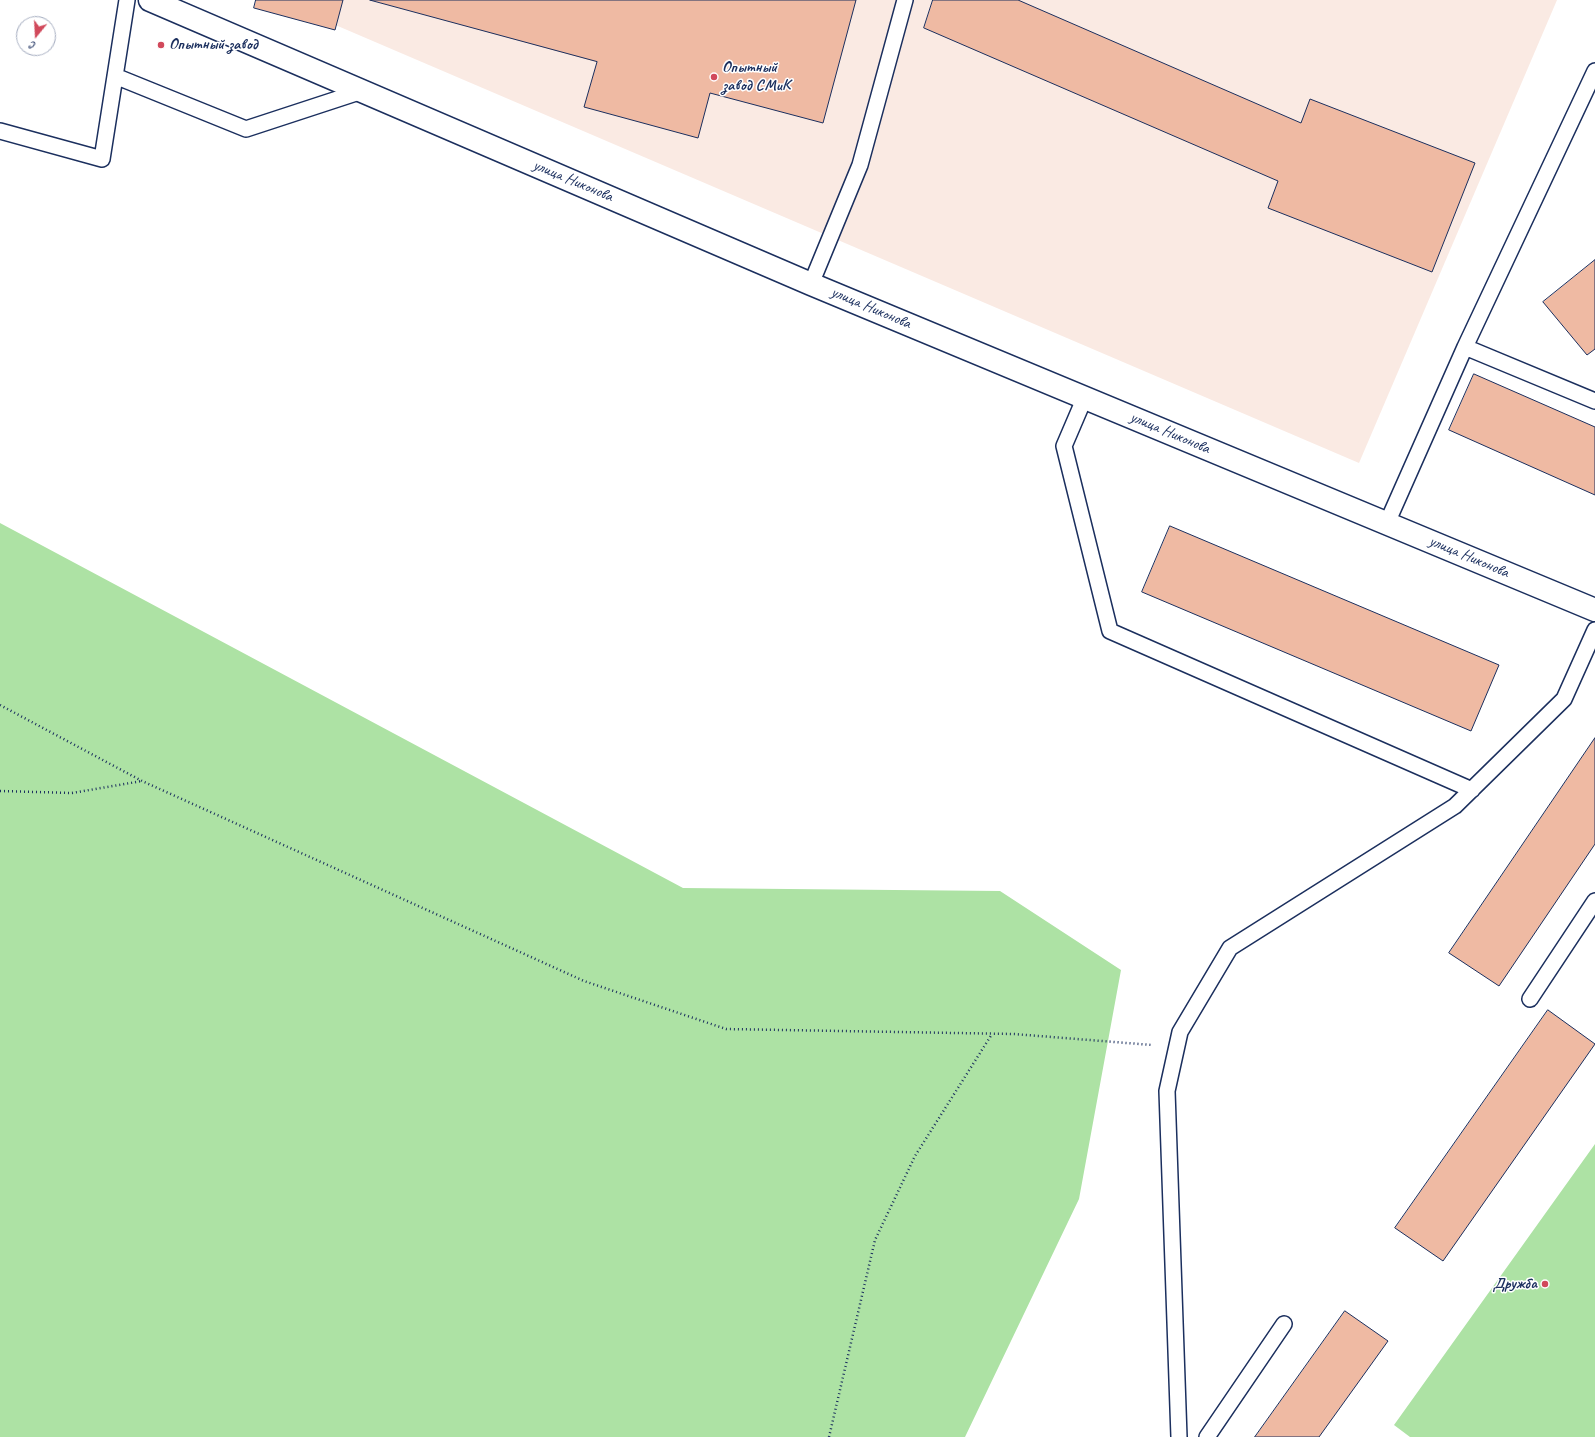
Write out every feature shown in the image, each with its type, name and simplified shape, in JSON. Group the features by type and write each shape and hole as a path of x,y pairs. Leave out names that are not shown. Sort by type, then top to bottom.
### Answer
{"main road":[{"name":"улица Никонова","path":"150,0 811,284 1595,610"}],"lane":[{"path":"0,131 102,159 127,0"},
{"path":"811,284 860,165 905,0"},
{"path":"1387,523 1465,347 1595,70"},
{"path":"115,76 246,130 362,91"},
{"path":"1465,347 1595,401"},
{"path":"1084,397 1064,446 1110,631 1472,790"},
{"path":"1179,1437 1167,1092 1180,1032 1230,948 1456,806 1564,699 1595,630"},
{"path":"1530,999 1595,901"},
{"path":"1208,1437 1284,1324"}],"path":[{"path":"0,705 142,781 584,981 726,1028 1014,1034 1177,1047"},
{"path":"0,791 72,793 142,781"},
{"path":"829,1437 875,1240 915,1156 992,1034"}],"shaded area":[{"path":"277,0 1557,0 1359,463"}],"green space":[{"path":"0,523 683,888 1000,891 1121,970 1079,1199 965,1437 0,1437"},
{"name":"Дружба","path":"1595,1144 1595,1437 1410,1437 1394,1425"}],"building":[{"path":"256,0 343,0 335,30 254,8"},
{"name":"Опытный завод СМиК","path":"370,0 856,0 823,123 710,93 698,138 584,107 597,62"},
{"path":"933,0 1018,0 1301,123 1310,99 1475,163 1432,272 1268,208 1278,181 924,28"},
{"path":"1595,260 1595,349 1587,355 1543,302"},
{"path":"1474,374 1595,427 1595,495 1449,430"},
{"path":"1170,526 1499,665 1471,731 1142,592"},
{"path":"1595,738 1595,844 1499,986 1449,953"},
{"path":"1548,1010 1595,1044 1443,1261 1395,1228"},
{"path":"1345,1311 1388,1341 1319,1437 1255,1437"}],"place":[{"name":"Опытный завод","path":"161,45"},
{"name":"Опытный завод СМиК","path":"714,77"},
{"name":"Дружба","path":"1545,1284"}]}
